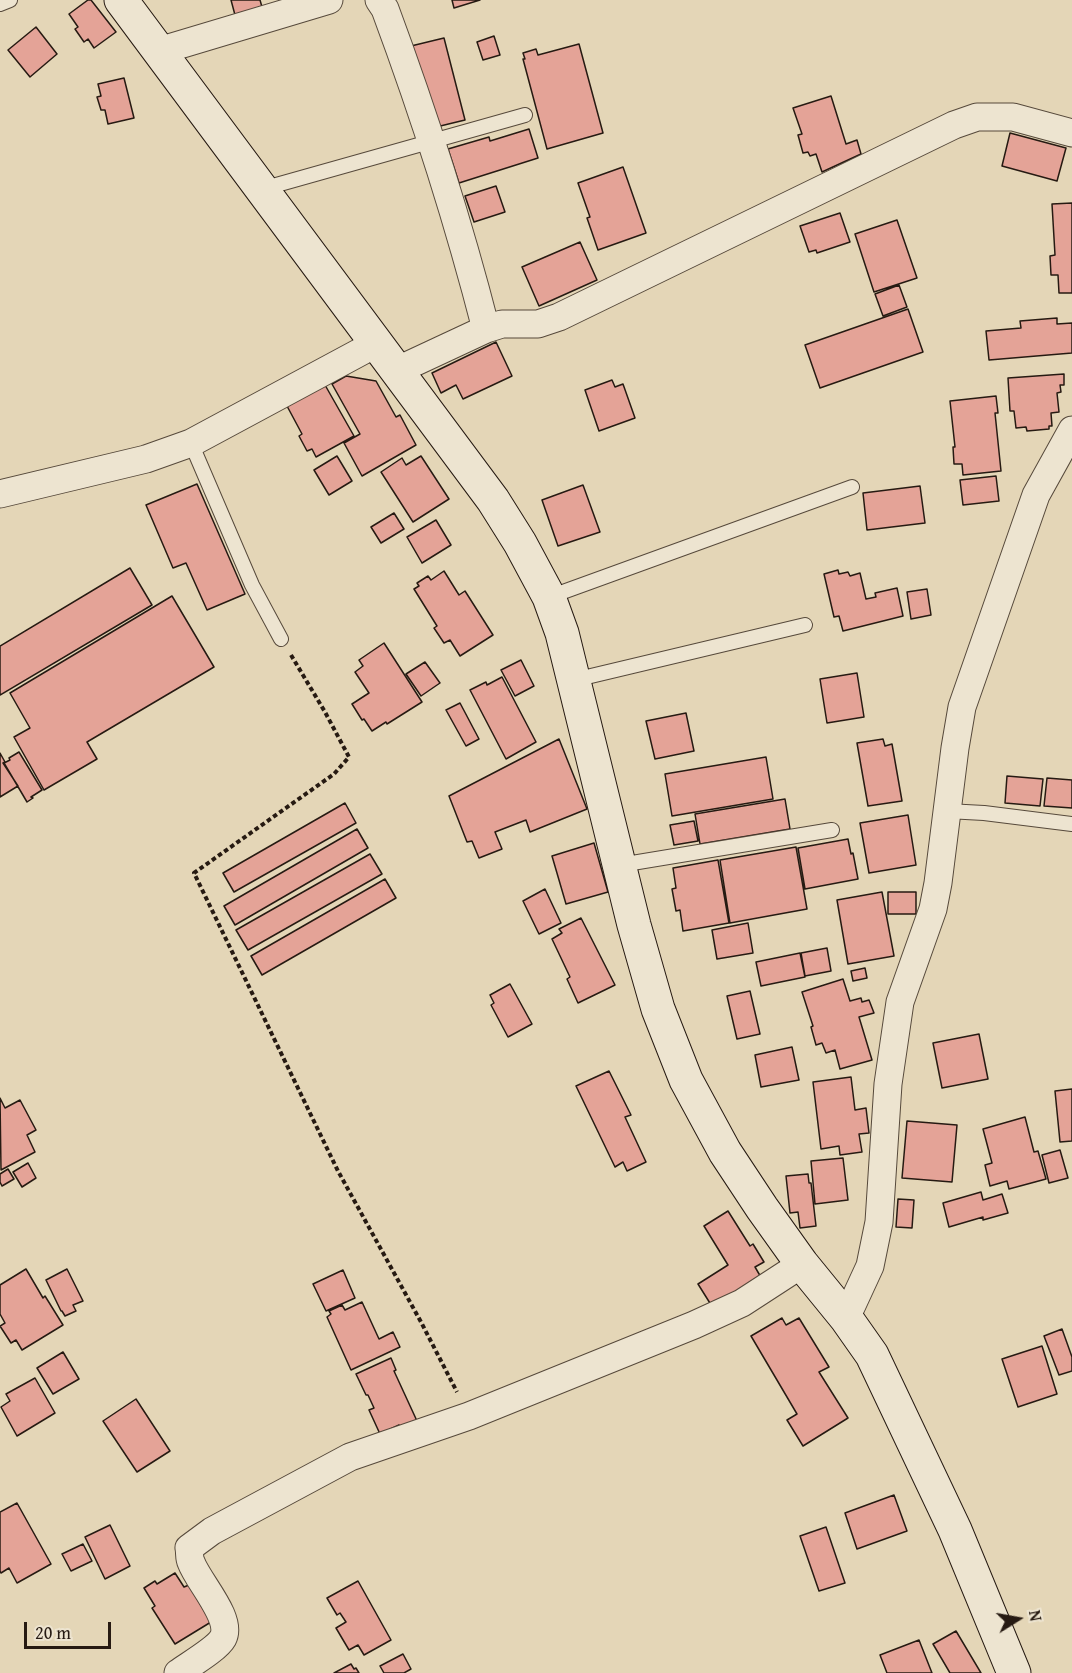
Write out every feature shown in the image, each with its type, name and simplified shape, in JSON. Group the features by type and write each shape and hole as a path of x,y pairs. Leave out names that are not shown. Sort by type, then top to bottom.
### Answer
{"street":[{"path":"121,0 493,500 520,543 549,597 562,633 634,925 658,1009 686,1080 725,1152 802,1264 846,1318 872,1355 955,1530 1014,1673"},
{"path":"159,51 329,0"},
{"path":"379,0 385,9 432,143 486,329"},
{"path":"396,371 486,329 502,324 538,324 559,317 954,125 977,117 1013,117 1072,133"},
{"path":"0,494 146,459 191,443 377,343"},
{"path":"846,1318 870,1266 879,1222 888,1084 900,1002 933,909 962,707 1036,495 1072,430"},
{"path":"178,1673 222,1640 226,1629 221,1615 190,1562 189,1548 212,1531 350,1457 469,1416 742,1303 802,1264"}],"lane":[{"path":"0,4 10,0"},
{"path":"262,189 525,116"},
{"path":"191,443 252,585 281,639"},
{"path":"549,597 852,487"},
{"path":"574,680 805,625"},
{"path":"947,810 1072,824"},
{"path":"620,865 832,830"}],"path":[{"path":"281,639 349,757 334,774 194,873 338,1171 421,1322 469,1416"}],"building":[{"path":"91,0 116,32 94,48 88,39 84,42 69,14"},
{"path":"231,0 260,0 262,7 235,15"},
{"path":"452,0 480,0 454,8"},
{"path":"36,27 57,54 30,77 8,50"},
{"path":"494,36 500,55 483,60 477,42"},
{"path":"444,38 465,120 432,128 411,46"},
{"path":"579,44 603,133 547,149 523,53 536,49 538,55"},
{"path":"124,78 134,118 108,124 105,110 101,110 97,97 101,96 98,84"},
{"path":"831,96 846,144 857,140 861,154 822,172 816,154 810,156 808,152 803,153 798,135 802,134 793,108"},
{"path":"529,129 538,158 459,183 448,149 489,137 490,141"},
{"path":"1010,133 1066,148 1057,181 1002,166"},
{"path":"623,167 646,233 598,250 578,183"},
{"path":"496,186 505,212 474,222 465,196"},
{"path":"1072,203 1072,293 1059,293 1058,275 1051,275 1050,256 1055,255 1052,204"},
{"path":"840,213 850,242 817,253 816,250 809,252 800,226"},
{"path":"897,220 917,278 874,292 855,234"},
{"path":"580,242 597,280 539,306 522,267"},
{"path":"899,285 907,307 883,316 875,294"},
{"path":"908,309 923,352 820,388 805,345"},
{"path":"1057,318 1057,324 1072,323 1072,353 989,360 986,331 1021,328 1020,321"},
{"path":"496,342 512,376 463,399 456,385 441,393 432,373"},
{"path":"1064,374 1064,385 1060,385 1061,392 1057,393 1059,412 1051,413 1052,426 1049,426 1049,429 1027,431 1026,427 1016,428 1014,411 1010,411 1008,378"},
{"path":"346,376 376,381 396,417 400,415 416,445 362,476 344,443 360,434 332,384"},
{"path":"612,380 615,387 623,384 635,418 599,431 585,390"},
{"path":"325,385 354,436 316,457 312,449 307,451 299,436 302,434 287,406"},
{"path":"996,396 998,413 995,413 1001,471 963,475 962,464 954,464 953,447 955,447 950,401"},
{"path":"337,456 352,481 329,495 314,470"},
{"path":"421,456 449,499 413,522 381,472 402,458 406,465"},
{"path":"996,476 999,501 963,505 960,480"},
{"path":"197,484 245,594 207,610 186,563 173,568 146,505"},
{"path":"583,485 600,532 558,546 542,500"},
{"path":"920,486 925,523 867,530 863,493"},
{"path":"394,513 404,529 381,543 371,527"},
{"path":"436,520 451,545 422,563 407,537"},
{"path":"130,568 152,605 0,695 0,646"},
{"path":"838,570 839,574 848,572 850,576 860,573 866,599 876,597 875,593 897,588 903,616 843,631 839,616 834,617 824,574"},
{"path":"444,571 459,595 465,591 493,635 460,656 450,640 444,643 434,628 437,626 414,589 419,586 417,583 428,576 431,580"},
{"path":"927,589 931,615 911,619 907,592"},
{"path":"172,596 214,667 87,742 97,759 44,790 14,737 30,728 10,693"},
{"path":"384,643 422,702 372,731 352,704 369,693 355,672 363,666 359,660"},
{"path":"521,660 534,686 515,696 501,670"},
{"path":"425,662 440,683 421,696 406,674"},
{"path":"857,673 864,717 827,723 820,679"},
{"path":"502,677 536,742 506,759 470,690"},
{"path":"460,703 479,739 466,746 446,710"},
{"path":"686,713 694,751 655,759 646,721"},
{"path":"559,739 587,809 530,832 526,820 495,832 502,849 479,858 472,841 467,842 449,796"},
{"path":"883,739 885,746 892,744 902,801 868,806 857,743"},
{"path":"19,752 42,790 27,802 4,763"},
{"path":"0,753 5,762 3,763 18,786 0,797"},
{"path":"766,757 773,799 672,816 665,774"},
{"path":"1007,776 1043,779 1040,806 1005,803"},
{"path":"1047,778 1072,780 1072,808 1044,806"},
{"path":"785,799 790,829 700,844 695,814"},
{"path":"345,803 356,823 234,892 223,873"},
{"path":"908,815 916,865 869,873 860,823"},
{"path":"694,821 698,841 674,845 670,825"},
{"path":"357,829 368,848 235,925 224,906"},
{"path":"848,839 858,879 805,889 798,848"},
{"path":"594,843 608,892 566,904 552,856"},
{"path":"796,847 807,909 730,923 720,860"},
{"path":"370,854 382,874 248,950 236,930"},
{"path":"718,860 729,923 683,931 680,910 676,911 672,889 676,888 673,868"},
{"path":"385,879 396,898 262,975 251,956"},
{"path":"545,889 561,923 539,934 523,901"},
{"path":"882,892 894,956 848,964 837,900"},
{"path":"888,892 916,892 916,914 888,914"},
{"path":"581,918 615,985 578,1003 567,979 570,977 552,939 562,933 559,929"},
{"path":"748,923 753,953 717,959 712,930"},
{"path":"827,948 831,971 805,976 801,953"},
{"path":"800,953 805,977 761,986 756,962"},
{"path":"865,968 867,978 853,981 851,971"},
{"path":"843,979 850,1001 861,998 862,1002 869,1000 874,1013 859,1017 872,1060 840,1069 835,1050 826,1053 822,1043 816,1045 811,1027 813,1026 802,992"},
{"path":"510,984 532,1024 508,1037 491,1005 494,1003 490,995"},
{"path":"750,991 760,1034 737,1039 727,996"},
{"path":"979,1034 988,1079 942,1088 933,1043"},
{"path":"792,1047 799,1080 761,1087 755,1055"},
{"path":"609,1071 631,1115 625,1117 646,1162 627,1171 623,1162 615,1167 576,1086"},
{"path":"851,1077 855,1110 866,1108 869,1133 859,1134 862,1152 840,1155 839,1146 821,1149 813,1082"},
{"path":"1072,1089 1072,1141 1060,1142 1055,1091"},
{"path":"0,1098 5,1108 20,1100 36,1130 27,1135 35,1152 1,1170"},
{"path":"1025,1117 1034,1152 1038,1151 1046,1179 1009,1189 1007,1181 990,1186 985,1165 992,1163 983,1129"},
{"path":"907,1121 957,1125 952,1182 902,1178"},
{"path":"1060,1150 1068,1178 1049,1183 1042,1155"},
{"path":"843,1158 848,1200 815,1204 811,1161"},
{"path":"28,1163 36,1178 22,1187 13,1172"},
{"path":"8,1169 14,1179 2,1186 0,1174"},
{"path":"808,1174 816,1226 800,1228 798,1212 790,1213 786,1176"},
{"path":"981,1192 983,1200 1002,1194 1008,1213 983,1220 983,1217 949,1227 943,1203"},
{"path":"898,1199 914,1200 912,1228 896,1227"},
{"path":"728,1211 750,1246 753,1244 764,1262 755,1267 762,1279 713,1308 698,1284 728,1265 704,1226"},
{"path":"26,1269 43,1298 45,1296 63,1325 22,1350 16,1340 11,1343 0,1326 5,1323 0,1314 0,1285"},
{"path":"67,1269 83,1301 73,1305 76,1311 65,1316 46,1280"},
{"path":"343,1270 355,1298 326,1311 313,1284"},
{"path":"362,1302 379,1339 393,1332 400,1347 351,1370 327,1317 331,1314 329,1311 342,1305 345,1310"},
{"path":"782,1318 786,1325 799,1318 829,1367 819,1372 848,1418 803,1446 787,1420 797,1414 751,1336"},
{"path":"1062,1329 1072,1357 1072,1371 1059,1375 1044,1336"},
{"path":"1042,1346 1057,1394 1018,1407 1002,1359"},
{"path":"63,1352 79,1379 53,1394 37,1368"},
{"path":"391,1358 396,1370 394,1371 417,1421 401,1428 399,1425 380,1434 369,1410 374,1408 356,1374"},
{"path":"35,1378 55,1413 17,1436 1,1407 10,1401 6,1394"},
{"path":"136,1399 170,1451 137,1472 103,1421"},
{"path":"894,1495 907,1531 857,1549 845,1513"},
{"path":"17,1503 51,1564 17,1583 9,1568 1,1573 0,1571 0,1512"},
{"path":"110,1525 130,1566 105,1579 85,1537"},
{"path":"826,1527 845,1583 819,1591 800,1536"},
{"path":"83,1544 92,1561 71,1571 62,1554"},
{"path":"175,1573 184,1587 189,1585 211,1622 175,1644 152,1608 155,1606 144,1588 155,1581 157,1584"},
{"path":"358,1581 391,1640 364,1655 358,1645 349,1650 336,1628 346,1622 340,1613 337,1615 327,1598"},
{"path":"956,1631 981,1673 950,1673 933,1644"},
{"path":"919,1640 932,1673 887,1673 880,1655"},
{"path":"403,1654 411,1669 404,1673 384,1673 380,1666"},
{"path":"351,1664 359,1673 334,1673"}]}
